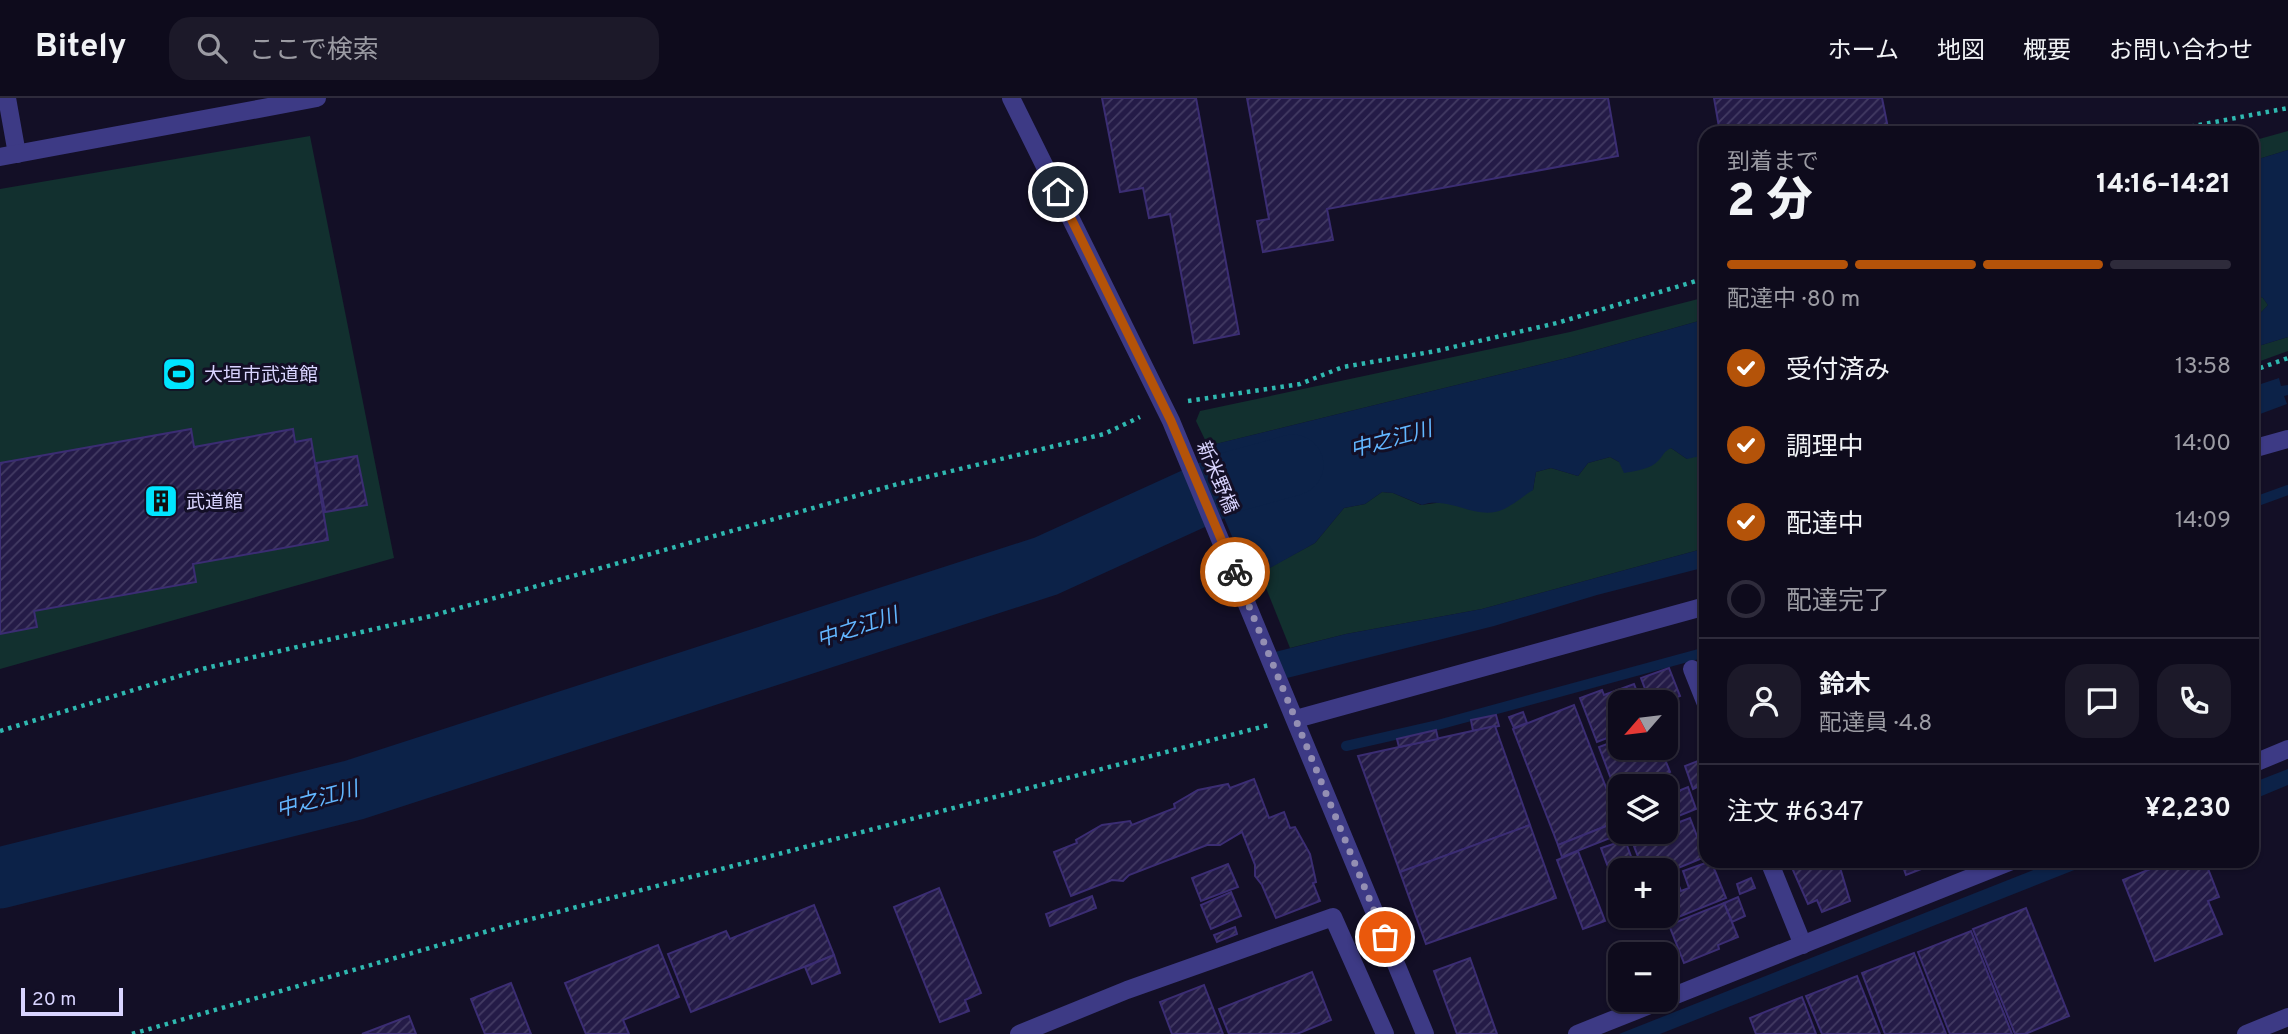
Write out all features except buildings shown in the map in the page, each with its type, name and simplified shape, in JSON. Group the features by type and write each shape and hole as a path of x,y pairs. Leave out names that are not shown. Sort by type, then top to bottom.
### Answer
{"street":[{"path":"7,98 8,156 317,98"},
{"name":"新米野橋","path":"1011,98 1168,413 1424,1034"},
{"path":"2259,447 2288,439"},
{"path":"1293,711 1699,608"},
{"path":"1692,669 1699,686"},
{"path":"2259,761 2288,749"},
{"path":"1772,868 1803,944"},
{"path":"1678,994 1994,868"},
{"path":"1019,1034 1127,990 1333,917 1385,1034"},
{"path":"1577,1034 1632,1012"},
{"path":"2246,1034 2288,1017"}],"path":[{"path":"2194,126 2288,108"},
{"path":"0,731 202,669 431,616 898,484 1104,434 1168,413 1300,384 1343,367 1436,351 1557,323 1699,280"},
{"path":"2259,368 2288,358"},
{"path":"132,1034 516,923 1293,711"}],"green space":[{"path":"2288,131 2288,150 2259,159 2259,139"},
{"name":"大垣市武道館","path":"310,136 394,558 0,669 0,189"},
{"path":"2259,296 2268,305 2259,315"},
{"path":"1699,299 1699,321 1571,357 1208,446 1196,421 1200,411 1570,332"},
{"path":"2288,337 2288,351 2259,361 2259,346"},
{"path":"1699,447 1699,550 1482,609 1346,634 1290,648 1260,573 1315,543 1344,508 1365,504 1382,492 1393,493 1421,505 1533,490 1536,472 1551,468 1578,476 1588,463 1610,457 1619,462 1671,448 1687,459"}],"water":[{"path":"2288,150 2288,337 2259,346 2259,315 2268,305 2259,296 2259,159"},
{"path":"1699,321 1699,456 1687,459 1671,448 1651,466 1624,473 1619,462 1610,457 1588,463 1578,476 1551,468 1536,472 1533,490 1508,507 1490,513 1441,503 1422,505 1393,493 1382,492 1365,504 1344,508 1315,543 1250,579 1195,449 1571,357"},
{"path":"2279,378 2281,386 2288,385 2288,395 2284,396 2287,404 2259,414 2259,385"},
{"path":"1699,550 1699,569 1597,595 1494,626 1287,678 1275,652 1346,634 1482,609"},
{"path":"2288,769 2288,785 2259,797 2259,780"},
{"path":"2038,868 2079,868 1660,1034 1619,1034"}],"waterway":[{"name":"中之江川","path":"0,878 354,790 1046,566 1228,483 1293,465"},
{"path":"2259,500 2288,490"},
{"path":"1346,746 1434,726 1699,654"}],"way so far":[{"path":"1235,572 1385,937"}],"place":[{"name":"大垣市武道館","path":"179,374"},
{"name":"武道館","path":"161,501"}],"route":[{"path":"1058,192 1171,421 1235,572"}]}
